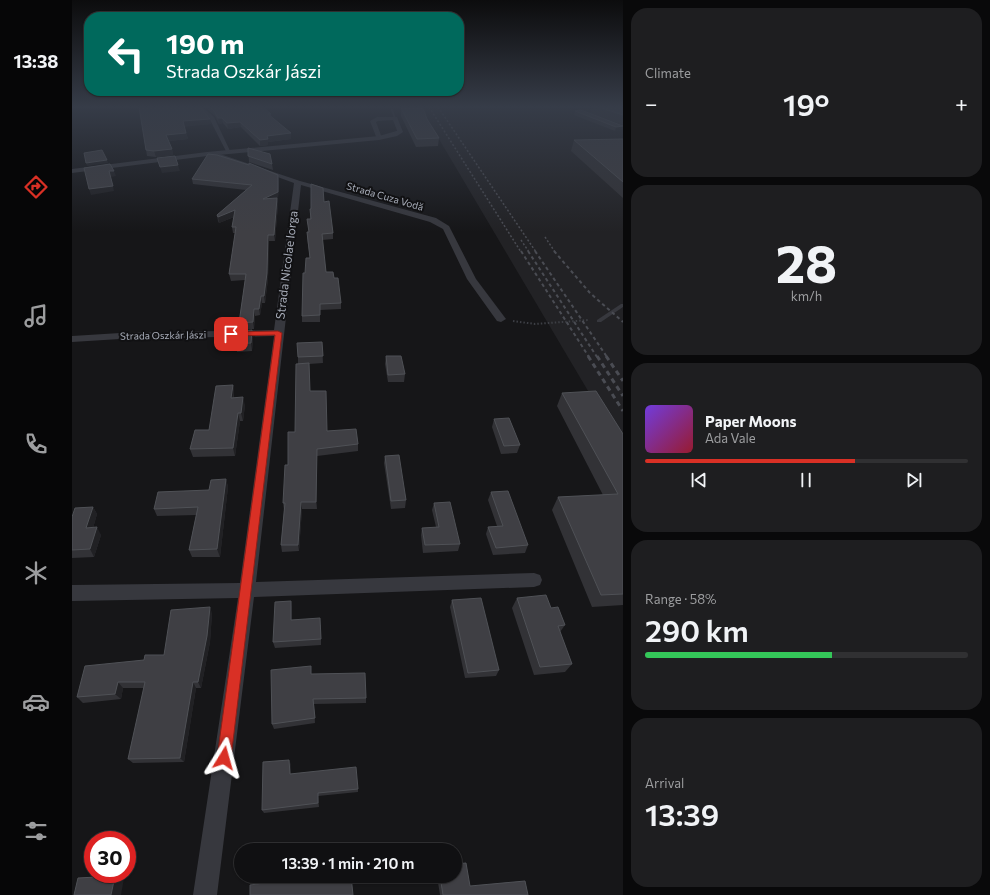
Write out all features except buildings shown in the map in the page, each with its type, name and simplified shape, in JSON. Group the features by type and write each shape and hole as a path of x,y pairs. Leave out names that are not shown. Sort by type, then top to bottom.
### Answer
{"street":[{"path":"72,171 216,153 264,149"},
{"name":"Strada Cuza Vodă","path":"216,153 298,182 433,220 442,224 446,228 472,279 501,319"},
{"name":"Strada Nicolae Iorga","path":"205,895 247,590 298,182"},
{"name":"Strada Oszkár Jászi","path":"72,339 120,336 278,333"},
{"path":"72,593 247,590 534,580"}],"lane":[{"path":"599,321 623,305"}],"path":[{"path":"501,319 534,324 565,321 599,321"}],"shaded area":[{"path":"445,149 623,149 623,450"}],"railway":[{"path":"456,149 521,252"},
{"path":"466,149 536,252"},
{"path":"545,237 555,252"},
{"path":"521,240 529,252"},
{"path":"521,251 589,357"},
{"path":"528,251 597,357"},
{"path":"535,251 607,357"},
{"path":"554,251 590,293 623,322"},
{"path":"588,356 623,411"},
{"path":"597,356 623,396"},
{"path":"606,356 623,381"}],"route":[{"path":"224,758 247,590 278,333 231,334"}]}
